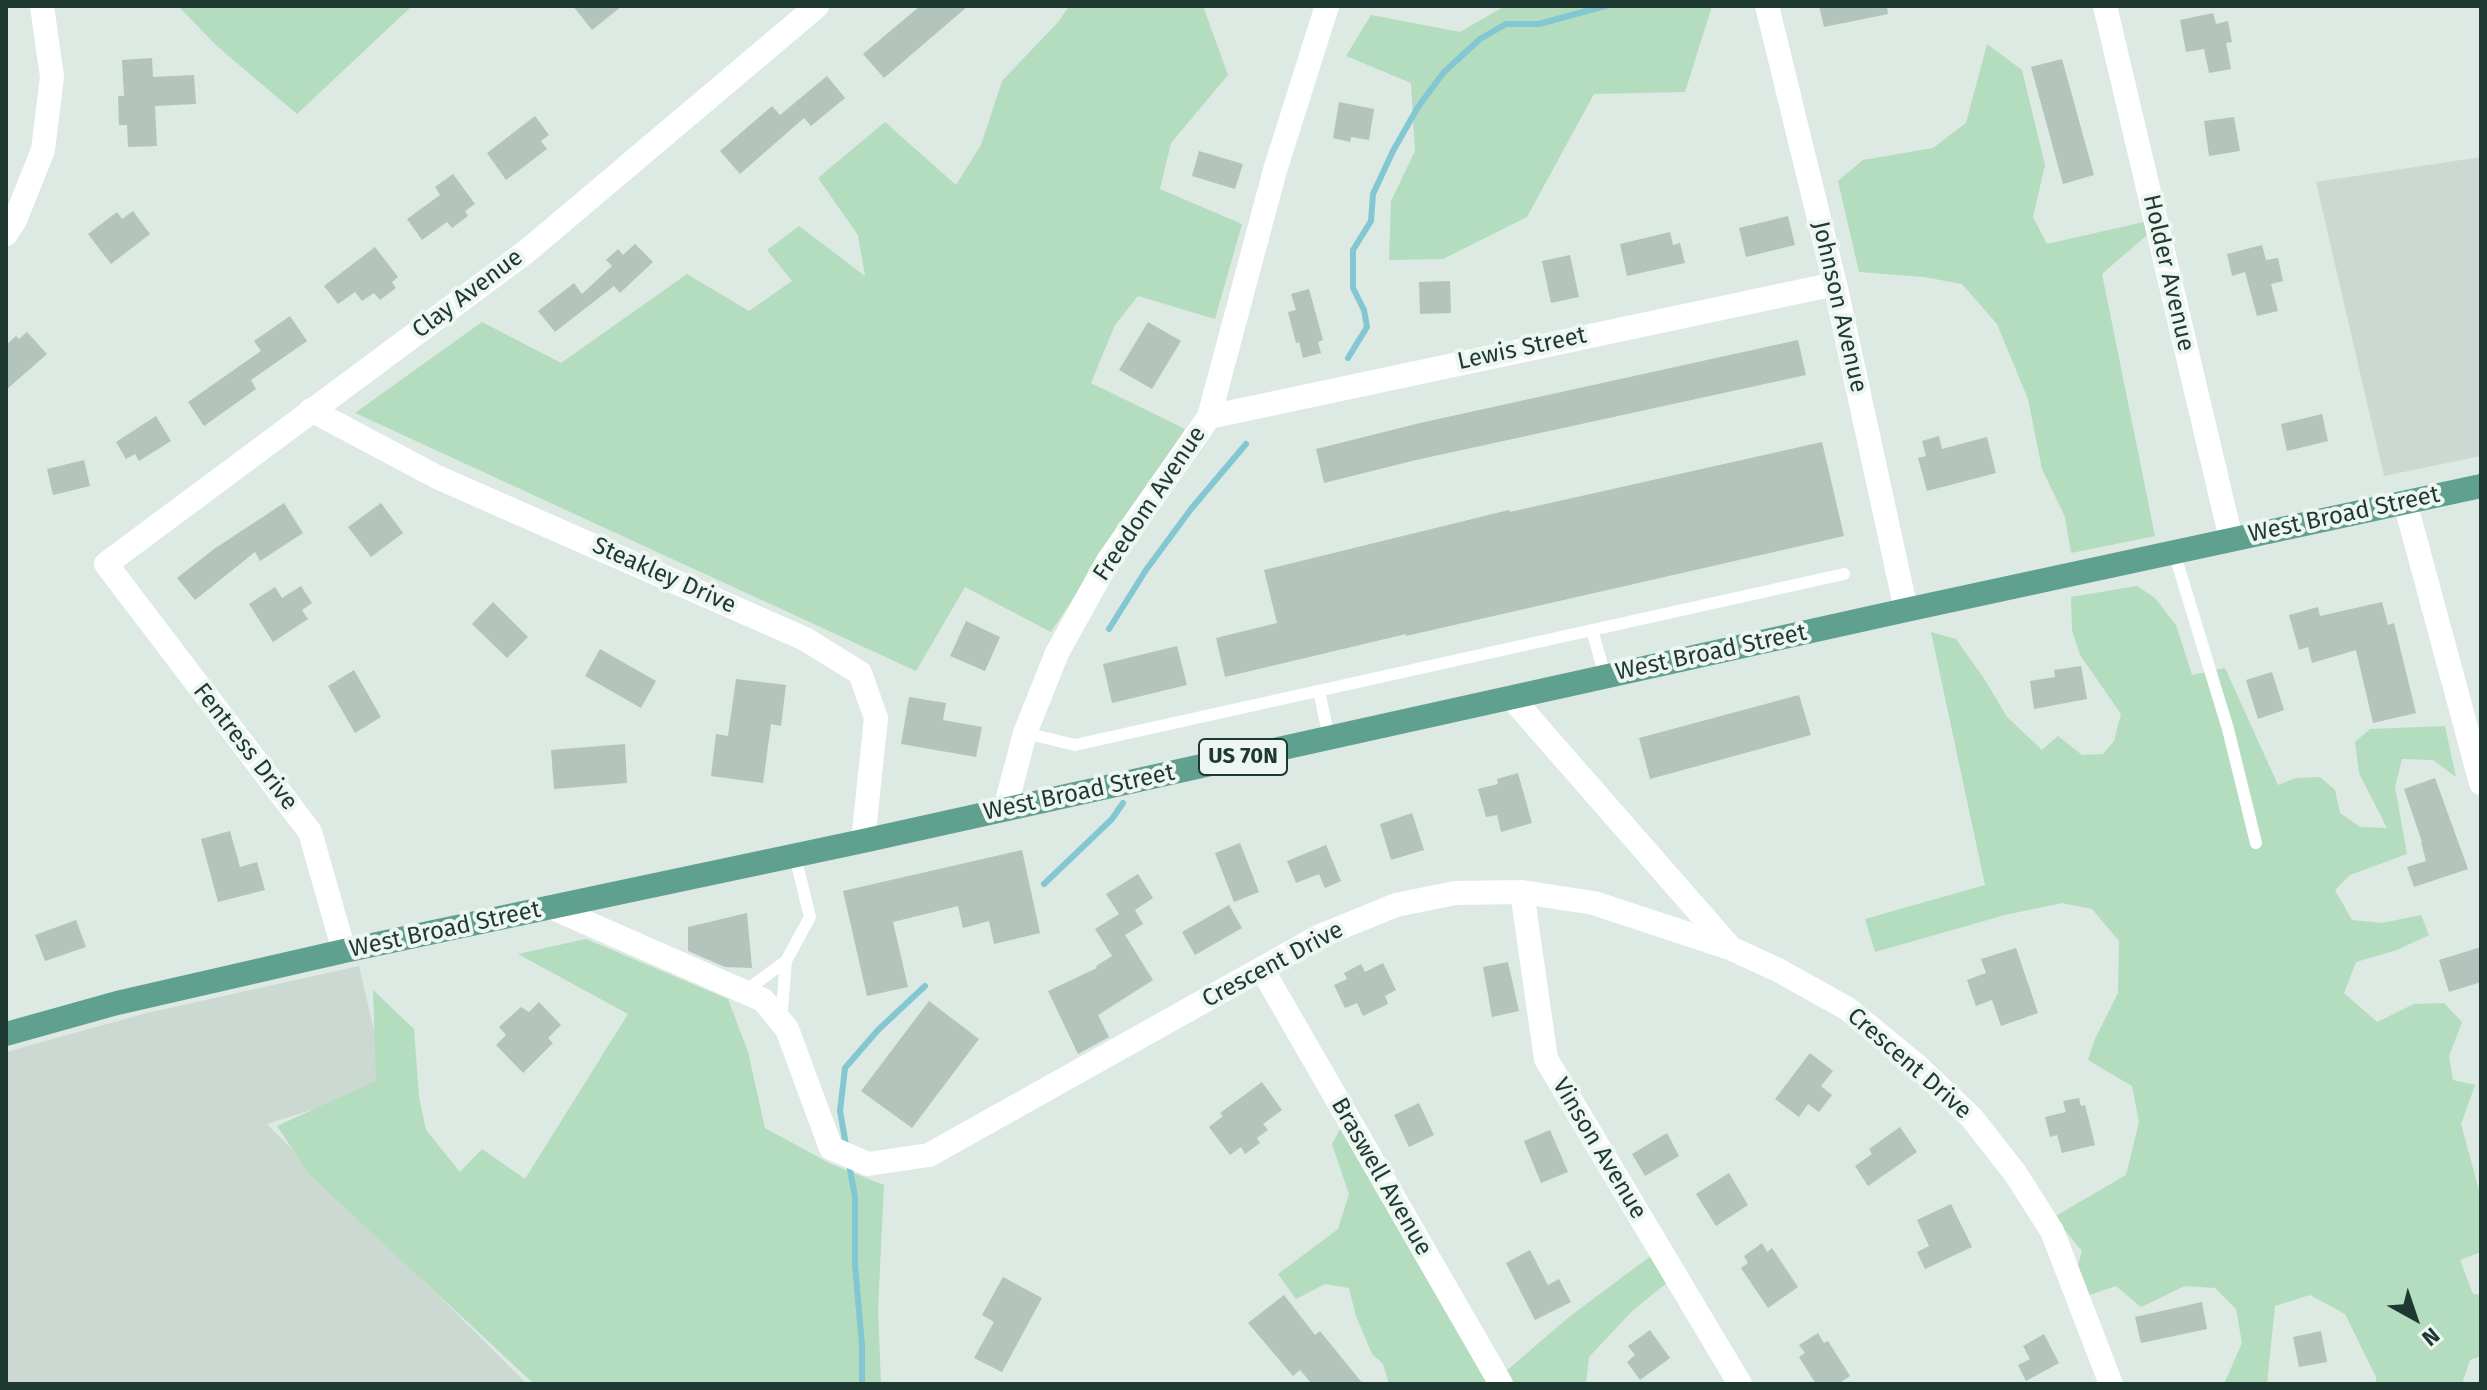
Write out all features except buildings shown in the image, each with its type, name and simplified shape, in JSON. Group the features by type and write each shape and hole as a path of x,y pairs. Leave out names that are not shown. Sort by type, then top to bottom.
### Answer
{"main road":[{"name":"West Broad Street","path":"6,1034 117,1003 344,951 795,856 2481,486"}],"street":[{"path":"6,234 15,220 43,150 52,77 42,6"},
{"name":"Clay Avenue","path":"106,564 527,251 817,6"},
{"name":"Freedom Avenue","path":"1005,809 1025,733 1057,653 1108,561 1209,417 1275,170 1327,6"},
{"name":"Johnson Avenue","path":"1767,6 1835,284 1906,610"},
{"name":"Holder Avenue","path":"2105,6 2231,539"},
{"name":"Lewis Street","path":"1209,417 1835,284"},
{"name":"Steakley Drive","path":"311,410 437,477 805,639 860,673 876,718 863,841"},
{"path":"2405,502 2481,783"},
{"name":"Fentress Drive","path":"106,564 310,832 344,951"},
{"path":"1511,697 1730,948"},
{"name":"Crescent Drive","path":"553,908 763,1000 787,1029 831,1148 868,1164 929,1155 1320,936 1396,905 1455,893 1522,892 1594,903 1730,948 1778,970 1848,1009 1916,1065 1972,1118 2015,1173 2052,1231 2111,1384"},
{"name":"Vinson Avenue","path":"1522,892 1546,1059 1740,1384"},
{"name":"Braswell Avenue","path":"1262,969 1501,1384"}],"lane":[{"path":"2174,552 2228,729 2256,843"},
{"path":"1025,733 1075,745 1844,574"},
{"path":"1592,630 1605,676"},
{"path":"1319,691 1329,738"},
{"path":"781,1021 786,961 810,917 795,856"},
{"path":"744,992 786,961"}],"shaded area":[{"path":"2481,157 2481,456 2384,476 2316,182"},
{"path":"359,966 387,1086 267,1124 527,1384 6,1384 6,1052 147,1013"}],"green space":[{"path":"178,6 412,6 297,114 218,47"},
{"path":"1069,6 1203,6 1228,75 1171,143 1160,189 1242,224 1215,319 1138,296 1115,325 1091,383 1185,429 1051,632 965,587 916,671 355,413 482,322 561,363 687,274 749,311 792,281 767,250 799,226 865,276 858,235 818,178 885,122 956,185 981,145 1002,81 1059,21"},
{"path":"1505,6 1712,6 1685,92 1594,94 1527,217 1443,259 1389,260 1391,201 1415,151 1411,83 1346,56 1371,15 1460,32"},
{"path":"1987,44 2022,70 2045,165 2033,217 2047,244 2144,222 2147,235 2102,274 2155,536 2071,553 2065,517 2042,469 2028,399 1997,324 1962,284 1924,277 1859,272 1838,181 1863,160 1933,148 1966,123"},
{"path":"2137,586 2155,598 2176,625 2192,675 2225,668 2278,785 2296,778 2320,777 2335,790 2340,813 2360,827 2387,828 2359,773 2355,742 2370,729 2445,726 2456,777 2433,760 2402,759 2395,787 2407,854 2350,875 2335,890 2352,920 2382,923 2421,915 2429,935 2397,950 2356,962 2344,993 2377,1022 2414,1004 2444,1003 2462,1022 2449,1056 2453,1080 2475,1085 2461,1124 2481,1198 2481,1252 2460,1260 2473,1294 2481,1295 2481,1356 2470,1360 2462,1384 2376,1384 2376,1377 2345,1314 2310,1295 2275,1306 2267,1384 2224,1384 2242,1343 2236,1309 2215,1288 2185,1286 2141,1307 2116,1286 2086,1296 2077,1269 2082,1251 2054,1217 2126,1175 2139,1122 2132,1086 2088,1060 2118,993 2119,941 2092,909 2062,903 2005,915 1875,952 1865,919 1985,885 1931,632 1956,639 2007,717 2042,750 2058,736 2082,755 2103,754 2114,741 2121,714 2080,655 2072,630 2071,597"},
{"path":"586,939 728,999 748,1052 765,1128 831,1164 884,1185 878,1309 881,1384 534,1384 309,1174 277,1126 376,1081 373,990 414,1029 419,1097 426,1130 460,1172 482,1149 525,1179 628,1014 518,954"},
{"path":"1342,1126 1492,1384 1389,1384 1383,1364 1372,1354 1356,1316 1349,1288 1325,1284 1296,1299 1278,1274 1338,1229 1349,1194 1332,1144"},
{"path":"1652,1255 1668,1282 1632,1311 1589,1357 1586,1384 1510,1384 1504,1373 1569,1317"}],"waterway":[{"path":"1348,358 1367,327 1364,310 1353,288 1353,250 1371,221 1373,194 1418,107 1444,72 1480,39 1506,24 1539,24 1605,6"},
{"path":"1109,629 1146,570 1191,509 1246,444"},
{"path":"1044,884 1112,819 1123,803"},
{"path":"846,1145 840,1111 845,1068 878,1030 925,986"},
{"path":"849,1164 855,1197 855,1265 862,1384"}]}
